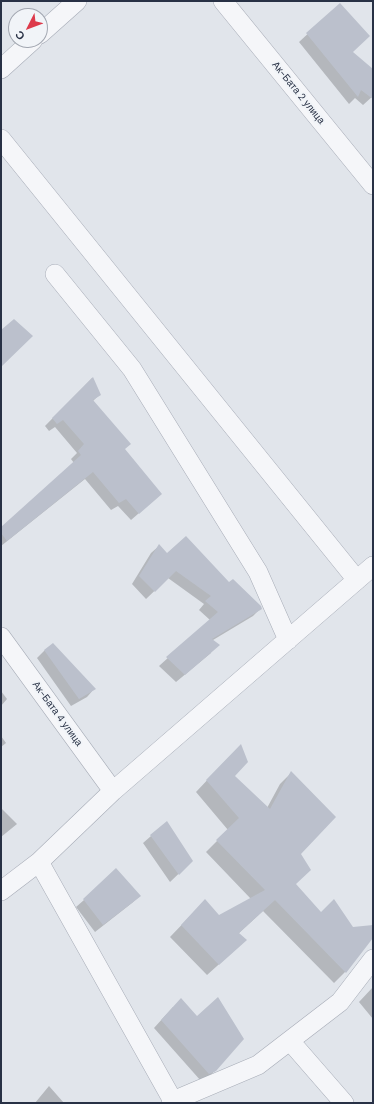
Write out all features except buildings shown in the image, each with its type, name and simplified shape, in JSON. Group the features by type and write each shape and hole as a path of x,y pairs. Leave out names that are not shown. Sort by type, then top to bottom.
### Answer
{"street":[{"path":"48,27 77,1"},
{"name":"Ак-Бата 2 улица","path":"223,1 373,185"},
{"path":"1,68 24,48"},
{"path":"1,139 357,580"},
{"path":"55,274 132,369 258,572 288,640"},
{"path":"1,891 39,862 113,791 373,566"},
{"name":"Ак-Бата 4 улица","path":"1,637 113,791"},
{"path":"39,862 172,1102 258,1065 340,1002 373,959"},
{"path":"290,1041 344,1103"}]}
